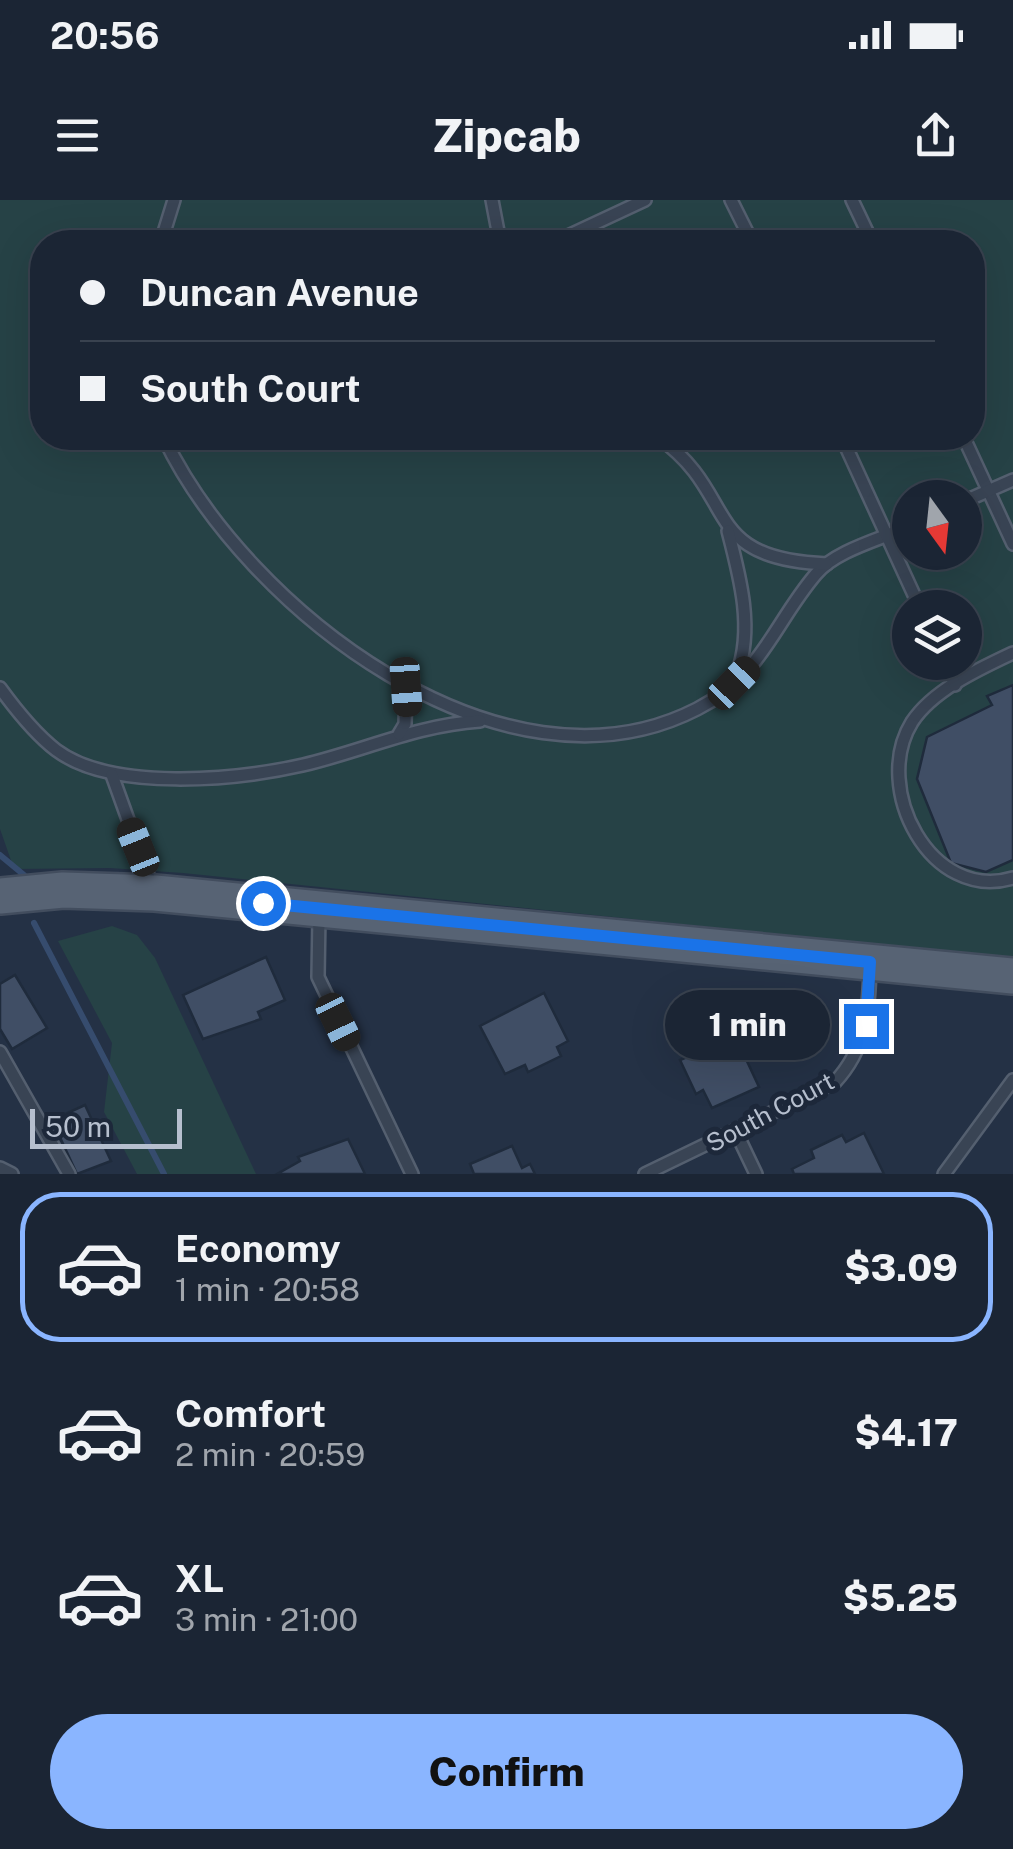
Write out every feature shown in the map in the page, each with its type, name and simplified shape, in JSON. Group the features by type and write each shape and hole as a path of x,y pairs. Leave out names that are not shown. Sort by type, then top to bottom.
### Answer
{"main road":[{"path":"0,896 63,890 155,892 1013,976"}],"lane":[{"path":"164,230 174,200"},
{"path":"492,200 498,230"},
{"path":"581,230 645,200"},
{"path":"731,200 746,230"},
{"path":"852,200 866,230"},
{"path":"172,450 220,527 268,579 328,632 406,687 487,720 553,731 617,732 685,714 734,683 772,642 806,587 826,564 892,534"},
{"path":"671,450 694,472 728,530 739,573 745,637 734,683"},
{"path":"848,450 912,590"},
{"path":"970,450 1013,544"},
{"path":"982,493 1013,480"},
{"path":"728,530 770,558 826,564"},
{"path":"1013,653 926,706 911,725 898,768 904,816 932,854 965,874 1013,888"},
{"path":"953,680 955,685"},
{"path":"400,734 405,724 406,687"},
{"path":"0,688 58,752 112,775 262,772 304,765 400,734 487,720"},
{"path":"112,775 155,892"},
{"path":"996,881 1013,878"},
{"path":"320,908 318,977 412,1174"},
{"name":"South Court","path":"645,1174 835,1082 851,1064 866,1026 870,962"},
{"path":"0,1052 69,1174"},
{"path":"944,1174 1013,1080"},
{"path":"736,1132 756,1174"},
{"path":"0,1168 12,1174"}],"green space":[{"path":"0,200 1013,200 1013,958 110,868 14,869 0,829"},
{"path":"112,926 137,935 155,958 256,1174 137,1174 104,1112 112,1043 58,941"}],"building":[{"path":"1013,685 1013,860 986,872 951,863 917,779 927,737 992,705 987,696"},
{"path":"266,957 285,1000 258,1012 261,1019 203,1039 183,995"},
{"path":"15,975 47,1028 12,1049 0,1029 0,984"},
{"path":"544,993 568,1041 557,1047 561,1056 528,1072 525,1065 505,1074 480,1026"},
{"path":"725,1014 759,1087 712,1108 703,1090 696,1094 680,1060 687,1057 677,1036"},
{"path":"85,1105 111,1161 77,1174 52,1120"},
{"path":"864,1133 884,1174 794,1174 792,1169 814,1158 811,1150 842,1135 846,1142"},
{"path":"348,1139 365,1174 277,1174 300,1161 298,1157"},
{"path":"512,1146 522,1168 530,1164 535,1174 474,1174 470,1164"}],"waterway":[{"path":"0,855 24,875"},
{"path":"34,923 164,1174"}],"route":[{"path":"263,903 870,962 866,1026"}]}
